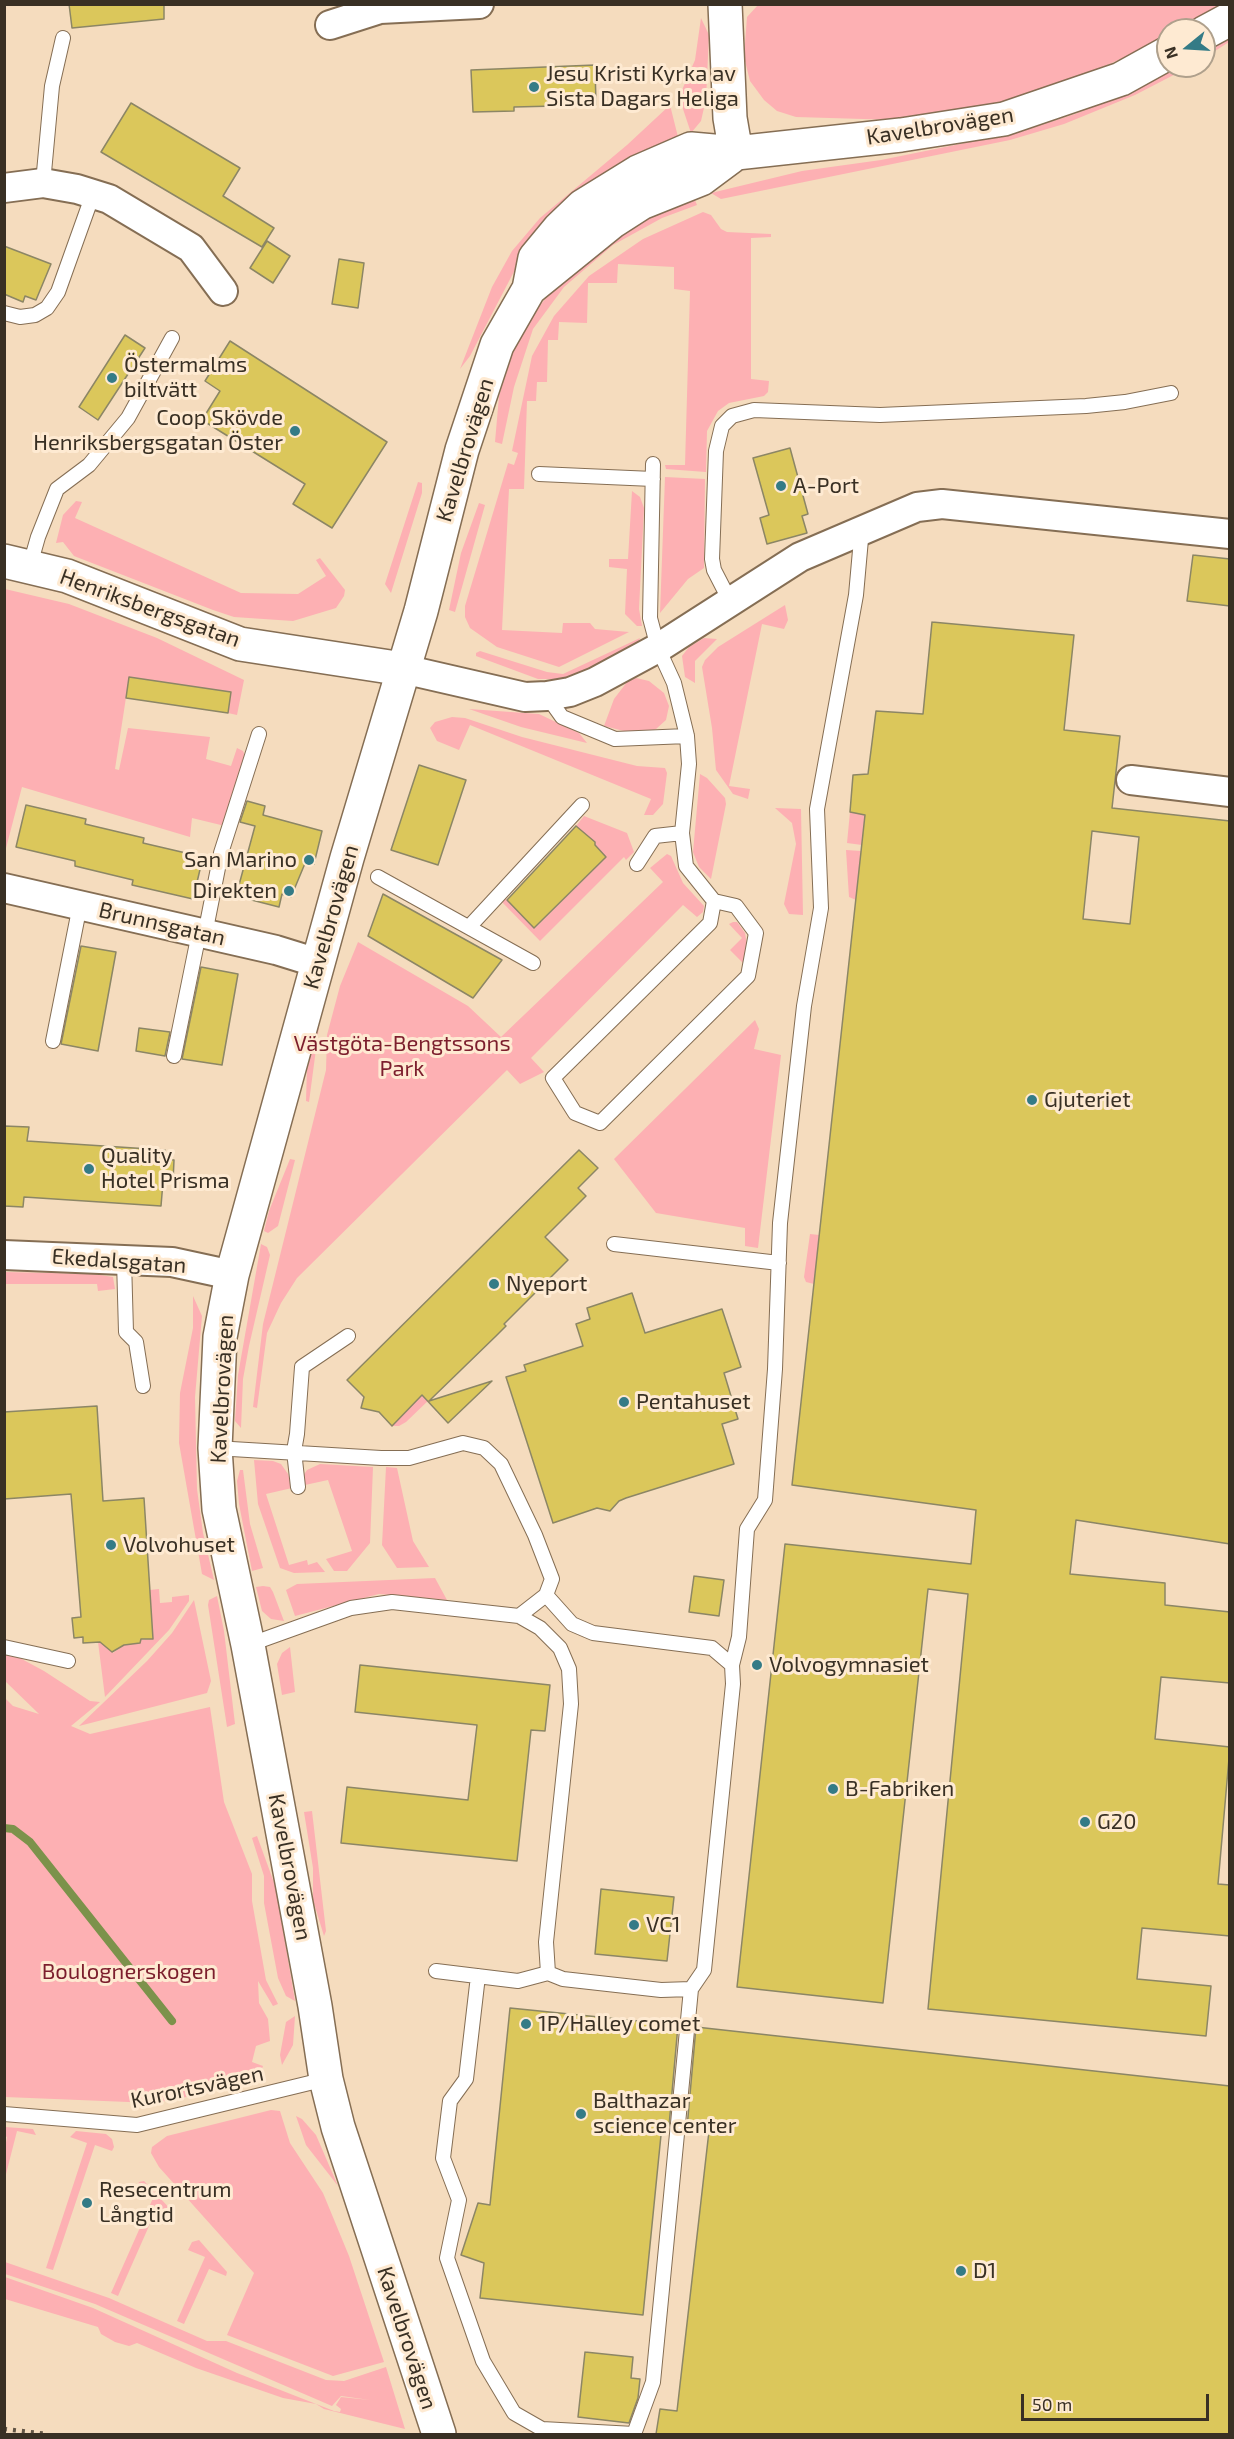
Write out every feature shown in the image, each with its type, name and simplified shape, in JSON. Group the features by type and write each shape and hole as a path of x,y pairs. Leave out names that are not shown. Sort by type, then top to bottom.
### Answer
{"main road":[{"path":"725,4 730,118 736,153"},
{"path":"1216,27 1230,19"},
{"name":"Kavelbrovägen","path":"439,2434 338,2127 326,2079 315,2006 249,1645 219,1509 215,1448 220,1337 232,1275 318,963 421,611 462,450 497,345 529,289 535,258 559,229 583,206 638,172 691,149 736,153 902,135 1004,119 1121,79 1156,60"},
{"name":"Henriksbergsgatan","path":"17,563 67,576 240,644 403,669"}],"street":[{"path":"330,25 380,9 479,4"},
{"path":"4,188 44,183 109,199 191,248 223,291"},
{"path":"403,669 525,697 547,696 595,682 658,648 800,557 862,528 916,507 942,504 1230,534"},
{"path":"1131,780 1230,792"},
{"name":"Brunnsgatan","path":"4,888 289,953 318,963"},
{"name":"Ekedalsgatan","path":"4,1255 172,1262 232,1275"}],"lane":[{"path":"44,183 52,86 63,38"},
{"path":"4,313 21,317 34,315 46,308 58,292 93,194"},
{"path":"17,563 57,489 89,465 128,418 172,338"},
{"path":"730,601 714,570 712,559 716,451 722,426 732,416 754,410 880,415 1086,406 1125,402 1171,393"},
{"path":"653,464 650,618 658,648 674,683 687,736 689,764 682,833 686,866 714,901 736,906 756,933 748,976 600,1123 575,1113 554,1078 710,923 714,901"},
{"path":"539,474 652,479"},
{"path":"478,1976 466,2079 450,2101 443,2158 459,2200 447,2258 483,2361 514,2413 542,2428 634,2434 652,2382 691,1989 704,1970 747,1529 765,1500 775,1369 780,1223 795,1076 821,908 817,809 856,595 862,528"},
{"path":"547,696 562,717 615,739 687,736"},
{"path":"174,1056 221,853 259,734"},
{"path":"469,927 582,805"},
{"path":"637,864 655,836 682,833"},
{"path":"378,877 533,963"},
{"path":"53,1041 80,905"},
{"path":"614,1244 779,1263"},
{"path":"124,1260 126,1332 136,1342 143,1386"},
{"path":"297,1487 294,1451 302,1367 348,1336"},
{"path":"215,1448 409,1458 463,1443 484,1448 501,1464 535,1534 552,1579 546,1595 519,1616"},
{"path":"546,1595 572,1624 593,1633 712,1648 732,1665"},
{"path":"249,1645 351,1608 392,1602 519,1616 540,1628 560,1647 569,1669 572,1704 546,1942 548,1973"},
{"path":"4,1647 68,1661"},
{"path":"436,1971 518,1981 548,1973 563,1979 661,1990 691,1989"},
{"name":"Kurortsvägen","path":"4,2114 137,2126 326,2079"}],"green space":[{"path":"758,5 1222,5 1199,18 1156,18 1156,42 1081,77 1016,100 950,114 897,120 796,117 777,111 764,100 750,81 744,57 747,17"},
{"path":"701,18 709,35 706,99 701,121 691,133 679,97 695,60"},
{"path":"1229,36 1229,42 1216,50 1216,44"},
{"path":"1158,78 1168,78 1135,95 1064,124 1010,140 721,199 711,193 802,171 881,160 1019,132 1075,114 1135,90"},
{"path":"670,105 679,141 519,262 470,356 460,369 492,287 512,251 540,218 627,145"},
{"path":"694,198 697,205 662,218 613,245 564,287 533,329 514,387 502,444 495,442 499,396 510,358 530,317 552,291 626,229"},
{"path":"703,212 711,215 721,229 727,232 771,234 771,237 751,238 751,379 769,381 768,392 764,396 729,403 718,411 707,431 706,472 666,469 665,465 685,465 690,291 674,289 674,267 618,264 617,283 588,283 587,323 559,322 558,340 548,340 547,382 537,382 536,401 527,401 524,489 509,489 502,630 562,633 563,623 590,623 595,629 629,632 559,667 497,647 470,628 465,617 465,606 508,463 514,465 518,453 512,451 532,356 554,316 589,276 643,239"},
{"path":"665,477 705,479 704,568 688,579 660,613"},
{"path":"418,482 422,483 422,493 391,593 385,584"},
{"path":"632,491 640,497 644,508 639,609 642,626 637,626 625,614 627,569 609,567 609,559 628,559"},
{"path":"76,501 82,502 75,518 241,593 298,594 326,576 316,560 320,558 345,590 344,596 336,608 293,621 234,617 213,610 74,556 63,542 56,543 63,515"},
{"path":"479,503 485,505 455,612 449,610 461,553"},
{"path":"5,589 69,604 157,638 244,680 237,715 228,713 231,693 129,678 115,769 119,770 128,728 210,737 206,759 231,766 237,748 243,751 245,756 225,826 192,818 190,837 22,787 5,852"},
{"path":"785,605 788,620 784,629 762,624 729,786 750,789 748,799 733,794 716,770 702,667 705,660 718,647"},
{"path":"640,638 636,648 572,679 538,679 476,656 476,653 480,651 547,672 563,674"},
{"path":"704,638 717,639 695,661 695,683 685,677 682,656 689,647"},
{"path":"636,678 649,681 664,693 669,706 666,720 647,733 632,733 604,726 614,699 627,682"},
{"path":"469,709 539,714 579,733 587,743 521,727"},
{"path":"452,717 465,718 522,737 637,766 665,768 667,773 663,804 653,815 644,815 651,799 470,725 459,750 437,741 430,728 435,722"},
{"path":"700,774 707,778 725,798 726,804 711,879 699,867 693,852"},
{"path":"775,808 801,809 803,915 789,914 784,904 796,844 792,823"},
{"path":"850,812 865,815 862,845 847,843"},
{"path":"584,816 627,833 634,852 626,860 624,857 540,941 501,901 504,897 535,928 606,857 576,826"},
{"path":"846,850 861,851 856,900 849,897"},
{"name":"Västgöta-Bengtssons Park","path":"667,854 671,856 683,883 704,906 703,912 697,917 683,905 531,1058 544,1072 520,1084 507,1070 297,1278 281,1303 267,1333 257,1408 253,1407 263,1324 326,1070 327,1035 340,986 358,942 468,1006 501,1037 663,882 650,868"},
{"path":"737,922 745,933 747,945 743,963 730,950 742,938 729,924"},
{"path":"318,1017 320,1019 309,1102 306,1101 309,1047"},
{"path":"755,1020 759,1029 754,1049 781,1055 758,1248 745,1246 745,1228 656,1213 614,1159"},
{"path":"290,1159 295,1160 278,1226 268,1233 264,1231 269,1211"},
{"path":"810,1234 819,1235 814,1284 806,1282 804,1277"},
{"path":"261,1244 267,1247 270,1255 243,1379 241,1428 235,1421 238,1375"},
{"path":"5,1272 94,1274 113,1277 115,1289 98,1291 97,1284 5,1284"},
{"path":"193,1296 202,1316 195,1397 197,1489 203,1533 214,1580 202,1574 179,1443 180,1393 193,1328"},
{"path":"426,1391 431,1398 406,1422 399,1426 392,1426"},
{"path":"254,1460 281,1464 288,1474 292,1488 266,1494 289,1565 307,1560 308,1565 317,1562 325,1572 294,1573 280,1568 258,1504"},
{"path":"320,1464 373,1467 370,1543 347,1571 334,1571 326,1559 352,1551 328,1480 305,1485 303,1476 307,1470"},
{"path":"386,1467 397,1468 413,1541 429,1567 397,1568 382,1545"},
{"path":"240,1470 243,1470 250,1524 263,1568 252,1571 239,1504 237,1481"},
{"path":"435,1578 447,1600 379,1594 295,1616 286,1590 297,1584"},
{"path":"256,1587 270,1587 273,1592 284,1621 271,1619 262,1611"},
{"path":"159,1589 160,1603 172,1602 172,1597 189,1595 189,1601 169,1630 105,1697 98,1642 108,1641 113,1653 124,1645 140,1643 138,1640 153,1639 150,1590"},
{"path":"217,1596 224,1631 235,1724 227,1727 208,1605 209,1600"},
{"path":"194,1600 211,1681 207,1693 79,1726 147,1661 172,1633"},
{"path":"290,1647 295,1692 282,1695 277,1664 282,1653"},
{"name":"Boulognerskogen","path":"5,1650 44,1671 90,1701 100,1702 71,1726 90,1734 210,1707 224,1802 252,1874 252,1901 266,1980 278,2004 273,2006 258,1981 259,2003 268,2019 270,2041 256,2046 252,2062 263,2066 261,2071 183,2098 153,2103 5,2097 4,1697 13,1706 39,1714 5,1681"},
{"path":"312,1811 326,1931 324,1936 313,1900 313,1868 304,1812"},
{"path":"257,1836 276,1888 295,2001 286,1996 278,1978 264,1903 264,1876 252,1838"},
{"path":"295,2016 293,2045 282,2065 280,2055 286,2022"},
{"path":"271,2110 280,2111 290,2143 323,2193 349,2256 384,2362 333,2376 227,2335 254,2273 159,2167 151,2153 152,2147 167,2136"},
{"path":"296,2116 302,2119 316,2135 338,2186 306,2145"},
{"path":"5,2127 33,2129 36,2135 17,2131 5,2178 7,2137"},
{"path":"76,2131 106,2134 112,2139 114,2147 112,2151 95,2145 53,2270 46,2268 87,2143 70,2137"},
{"path":"144,2181 175,2214 157,2208 118,2296 111,2293 154,2196 137,2188 139,2182"},
{"path":"199,2240 227,2272 226,2276 209,2269 184,2324 177,2321 205,2257 188,2250 192,2242"},
{"path":"5,2262 109,2298 207,2341 226,2341 326,2380 344,2381 386,2367 405,2429 324,2409 316,2404 283,2398 196,2368 137,2343 129,2346 115,2342 101,2334 98,2327 5,2299 5,2277 93,2308 237,2373 334,2411 340,2412 341,2409 336,2405 341,2397 370,2400 341,2396 332,2406 95,2304 5,2274"}],"building":[{"path":"69,4 164,4 164,19 72,28"},
{"name":"Jesu Kristi Kyrka av Sista Dagars Heliga","path":"595,65 596,105 514,107 514,111 473,112 471,70"},
{"path":"131,103 240,168 223,196 274,228 262,247 101,152"},
{"path":"267,241 290,256 273,283 250,268"},
{"path":"4,246 51,264 36,300 25,296 23,302 4,294"},
{"path":"339,259 364,263 358,308 332,304"},
{"name":"Östermalms biltvätt","path":"125,335 145,348 98,420 79,407"},
{"name":"Coop Skövde Henriksbergsgatan Öster","path":"230,341 387,442 332,528 293,504 305,484 202,420 220,391 205,381"},
{"name":"A-Port","path":"790,448 808,514 802,516 807,533 767,544 760,518 769,515 753,458"},
{"path":"1193,555 1230,559 1230,606 1187,601"},
{"name":"Gjuteriet","path":"932,622 1074,635 1064,730 1120,736 1112,808 1230,821 1230,1544 1076,1520 1070,1574 1165,1583 1165,1605 1230,1612 1230,1683 1161,1677 1155,1739 1230,1747 1218,1884 1230,1885 1230,1936 1142,1928 1137,1979 1211,1986 1206,2036 928,2009 968,1594 928,1589 883,2003 737,1987 785,1544 971,1564 976,1510 792,1485 865,815 850,812 853,775 868,774 876,711 923,714","holes":["1092,831 1139,837 1130,924 1083,919"]},
{"path":"129,677 231,692 228,713 126,698"},
{"path":"419,765 466,780 438,865 391,850"},
{"path":"247,801 265,806 263,815 322,831 314,864 306,861 291,897 282,894 279,907 236,896 255,826 240,822"},
{"path":"26,805 86,819 85,824 144,838 143,843 203,857 193,899 132,885 133,880 75,866 75,861 16,847"},
{"path":"576,826 595,842 606,857 534,928 507,900"},
{"path":"383,894 502,960 473,998 368,936"},
{"path":"81,946 116,952 98,1051 61,1044"},
{"path":"201,967 238,974 222,1065 182,1059"},
{"path":"139,1028 170,1032 165,1056 136,1051"},
{"name":"Quality Hotel Prisma","path":"4,1126 29,1127 27,1141 165,1150 164,1159 174,1160 173,1182 163,1182 161,1206 24,1197 23,1207 4,1206"},
{"name":"Nyeport","path":"579,1150 598,1168 578,1188 586,1196 545,1237 568,1260 504,1324 506,1326 429,1401 492,1381 448,1423 422,1395 392,1426 379,1412 361,1408 364,1397 347,1380"},
{"name":"Pentahuset","path":"632,1293 645,1333 722,1309 741,1367 724,1373 738,1419 722,1424 734,1464 626,1498 619,1501 610,1511 597,1508 553,1523 506,1377 526,1371 524,1365 583,1346 576,1324 590,1319 587,1308"},
{"name":"Volvohuset","path":"97,1406 103,1501 144,1498 153,1639 141,1639 140,1643 124,1645 112,1652 100,1642 83,1643 83,1637 74,1638 72,1618 81,1617 71,1494 4,1499 4,1412"},
{"path":"694,1576 724,1580 719,1616 689,1612"},
{"path":"360,1665 550,1685 545,1731 531,1730 517,1861 341,1843 347,1787 468,1800 477,1725 355,1712"},
{"name":"VC1","path":"601,1889 674,1897 667,1961 595,1954"},
{"name":"Balthazar science center","path":"510,2008 678,2025 669,2126 662,2125 643,2315 480,2298 484,2263 461,2255 478,2203 490,2205"},
{"name":"D1","path":"696,2027 1230,2086 1230,2434 656,2434 660,2409 677,2411 709,2131 687,2128"},
{"path":"585,2352 633,2357 631,2378 640,2379 638,2398 629,2423 578,2417"}],"waterway":[{"path":"4,1828 13,1829 30,1842 172,2021"}],"railway":[{"path":"4,2429 47,2434"}],"place":[{"name":"Jesu Kristi Kyrka av Sista Dagars Heliga","path":"534,87"},
{"name":"Östermalms biltvätt","path":"112,378"},
{"name":"Coop Skövde Henriksbergsgatan Öster","path":"295,431"},
{"name":"A-Port","path":"781,486"},
{"name":"San Marino","path":"309,860"},
{"name":"Direkten","path":"289,891"},
{"name":"Gjuteriet","path":"1032,1100"},
{"name":"Quality Hotel Prisma","path":"89,1169"},
{"name":"Nyeport","path":"494,1284"},
{"name":"Pentahuset","path":"624,1402"},
{"name":"Volvohuset","path":"111,1545"},
{"name":"Volvogymnasiet","path":"757,1665"},
{"name":"B-Fabriken","path":"833,1789"},
{"name":"G20","path":"1085,1822"},
{"name":"VC1","path":"634,1925"},
{"name":"1P/Halley comet","path":"526,2024"},
{"name":"Balthazar science center","path":"581,2114"},
{"name":"Resecentrum Långtid","path":"87,2203"},
{"name":"D1","path":"961,2271"}]}
